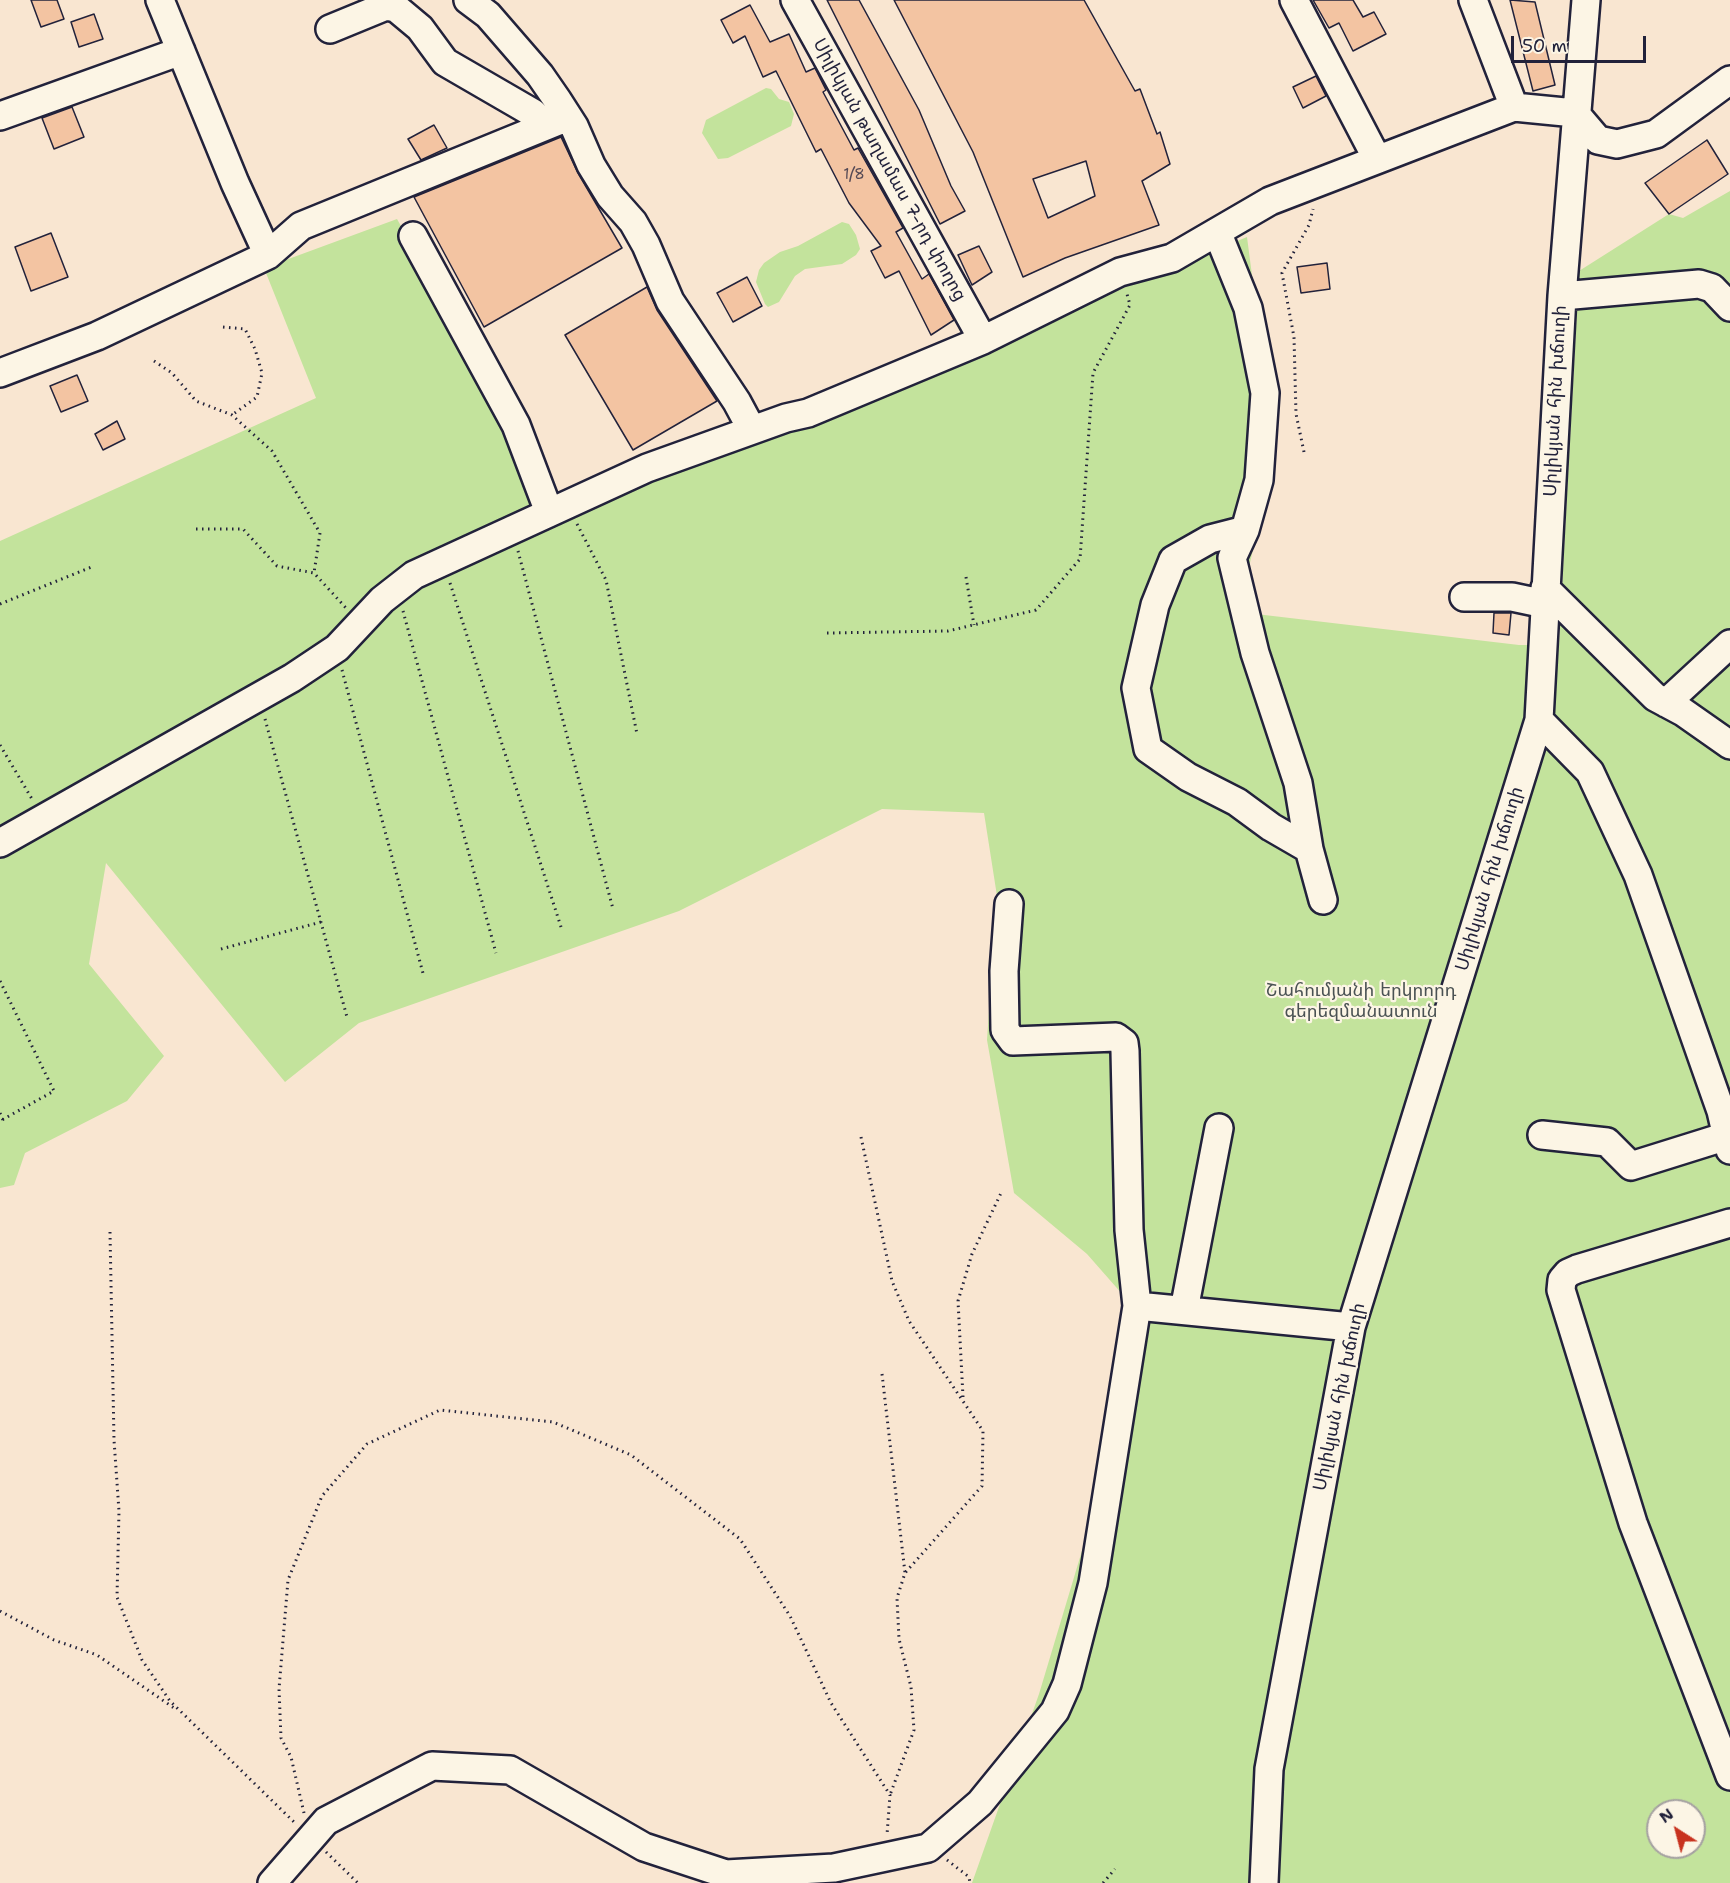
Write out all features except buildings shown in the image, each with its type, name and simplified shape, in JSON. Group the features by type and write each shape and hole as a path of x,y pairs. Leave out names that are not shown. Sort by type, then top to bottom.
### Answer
{"street":[{"path":"160,0 268,255"},
{"path":"468,0 488,15 540,75 556,121 596,172 610,196 633,222 646,244 670,301 737,402 752,430"},
{"name":"Սիլիկյան թաղամաս 7-րդ փողոց","path":"795,0 983,340"},
{"path":"1294,0 1377,159"},
{"path":"1473,0 1514,107"},
{"name":"Սիլիկյան հին խճուղի","path":"1264,1883 1269,1769 1351,1327 1539,720 1562,296 1575,113 1586,0"},
{"path":"330,29 386,6 396,8 420,28 446,62 533,113 556,121"},
{"path":"0,116 181,51"},
{"path":"0,843 259,697 336,648 359,622 414,575 647,468 752,430 807,413 983,340 1120,272 1172,258 1218,234 1269,201 1320,184 1377,159 1514,107 1575,113 1598,140 1617,144 1656,134 1730,80"},
{"path":"0,373 97,336 268,255 301,226 556,121"},
{"path":"1218,234 1248,308 1264,393 1259,480 1245,530 1232,558 1256,653 1298,783 1309,849 1323,900"},
{"path":"413,236 516,425 558,508"},
{"path":"1562,296 1699,284 1712,288 1730,308"},
{"path":"1245,530 1210,539 1173,560 1155,605 1136,688 1148,749 1188,777 1237,802 1271,827 1309,849"},
{"path":"1464,597 1545,596 1636,679 1666,703 1730,746"},
{"path":"1666,703 1730,644"},
{"path":"1539,720 1590,772 1638,875 1721,1111 1728,1143 1631,1166 1607,1142 1542,1135"},
{"path":"272,1883 326,1821 432,1766 510,1770 644,1847 731,1878 823,1876 928,1848 980,1803 1056,1711 1067,1684 1093,1583 1137,1306 1130,1230 1124,1043 1116,1037 1013,1041 1005,1030 1004,971 1009,904"},
{"path":"1184,1310 1219,1128"},
{"path":"1730,1223 1577,1269 1568,1273 1562,1280 1561,1290 1633,1523 1730,1776"},
{"path":"1137,1306 1351,1327"}],"path":[{"path":"1304,452 1296,414 1294,337 1282,273 1309,225 1320,184"},
{"path":"827,633 948,631 1036,610 1080,559 1093,373 1130,305 1120,272"},
{"path":"223,327 245,329 255,349 262,373 257,397 232,415"},
{"path":"154,361 172,373 196,401 232,415 272,451 320,533 314,573"},
{"path":"558,508 606,580 637,734"},
{"path":"196,529 243,529 277,566 314,573 359,622"},
{"path":"512,529 613,909"},
{"path":"443,561 562,930"},
{"path":"0,604 94,566"},
{"path":"966,577 974,625"},
{"path":"397,589 496,953"},
{"path":"336,648 424,977"},
{"path":"259,697 347,1017"},
{"path":"0,744 44,818"},
{"path":"221,949 321,922"},
{"path":"0,981 54,1091 2,1121 0,1113"},
{"path":"861,1137 892,1281 909,1321 983,1431 982,1486 905,1573 897,1598 899,1629 911,1687 914,1730 890,1795 885,1858"},
{"path":"963,1399 958,1300 972,1254 1002,1191"},
{"path":"110,1232 114,1440 119,1511 117,1597 142,1660 170,1701 358,1883"},
{"path":"882,1374 905,1573"},
{"path":"310,1839 291,1757 281,1738 279,1689 288,1580 322,1496 367,1444 440,1410 553,1422 621,1451 630,1455 740,1539 790,1616 831,1703 890,1795"},
{"path":"0,1611 54,1640 97,1655 185,1716"},
{"path":"928,1848 959,1868 969,1877 970,1883"},
{"path":"1103,1883 1115,1869"}],"green space":[{"path":"766,88 771,89 779,99 789,102 794,114 791,126 728,158 718,159 702,133 706,120"},
{"name":"Շահումյանի երկրորդ գերեզմանատուն","path":"1730,191 1730,1883 972,1883 1039,1694 1105,1474 1123,1295 1087,1254 1014,1193 987,1040 997,896 984,813 882,809 679,911 359,1023 285,1082 106,863 89,964 164,1056 127,1101 25,1153 14,1185 0,1188 0,541 316,398 264,268 397,219 493,390 541,508 1055,316 1247,237 1275,451 1239,612 1519,645 1559,645 1579,271 1669,214 1683,218"},
{"path":"842,222 849,224 856,235 860,249 856,255 842,264 805,269 795,276 779,302 768,307 756,282 759,270 764,263 780,252 798,246"}]}
